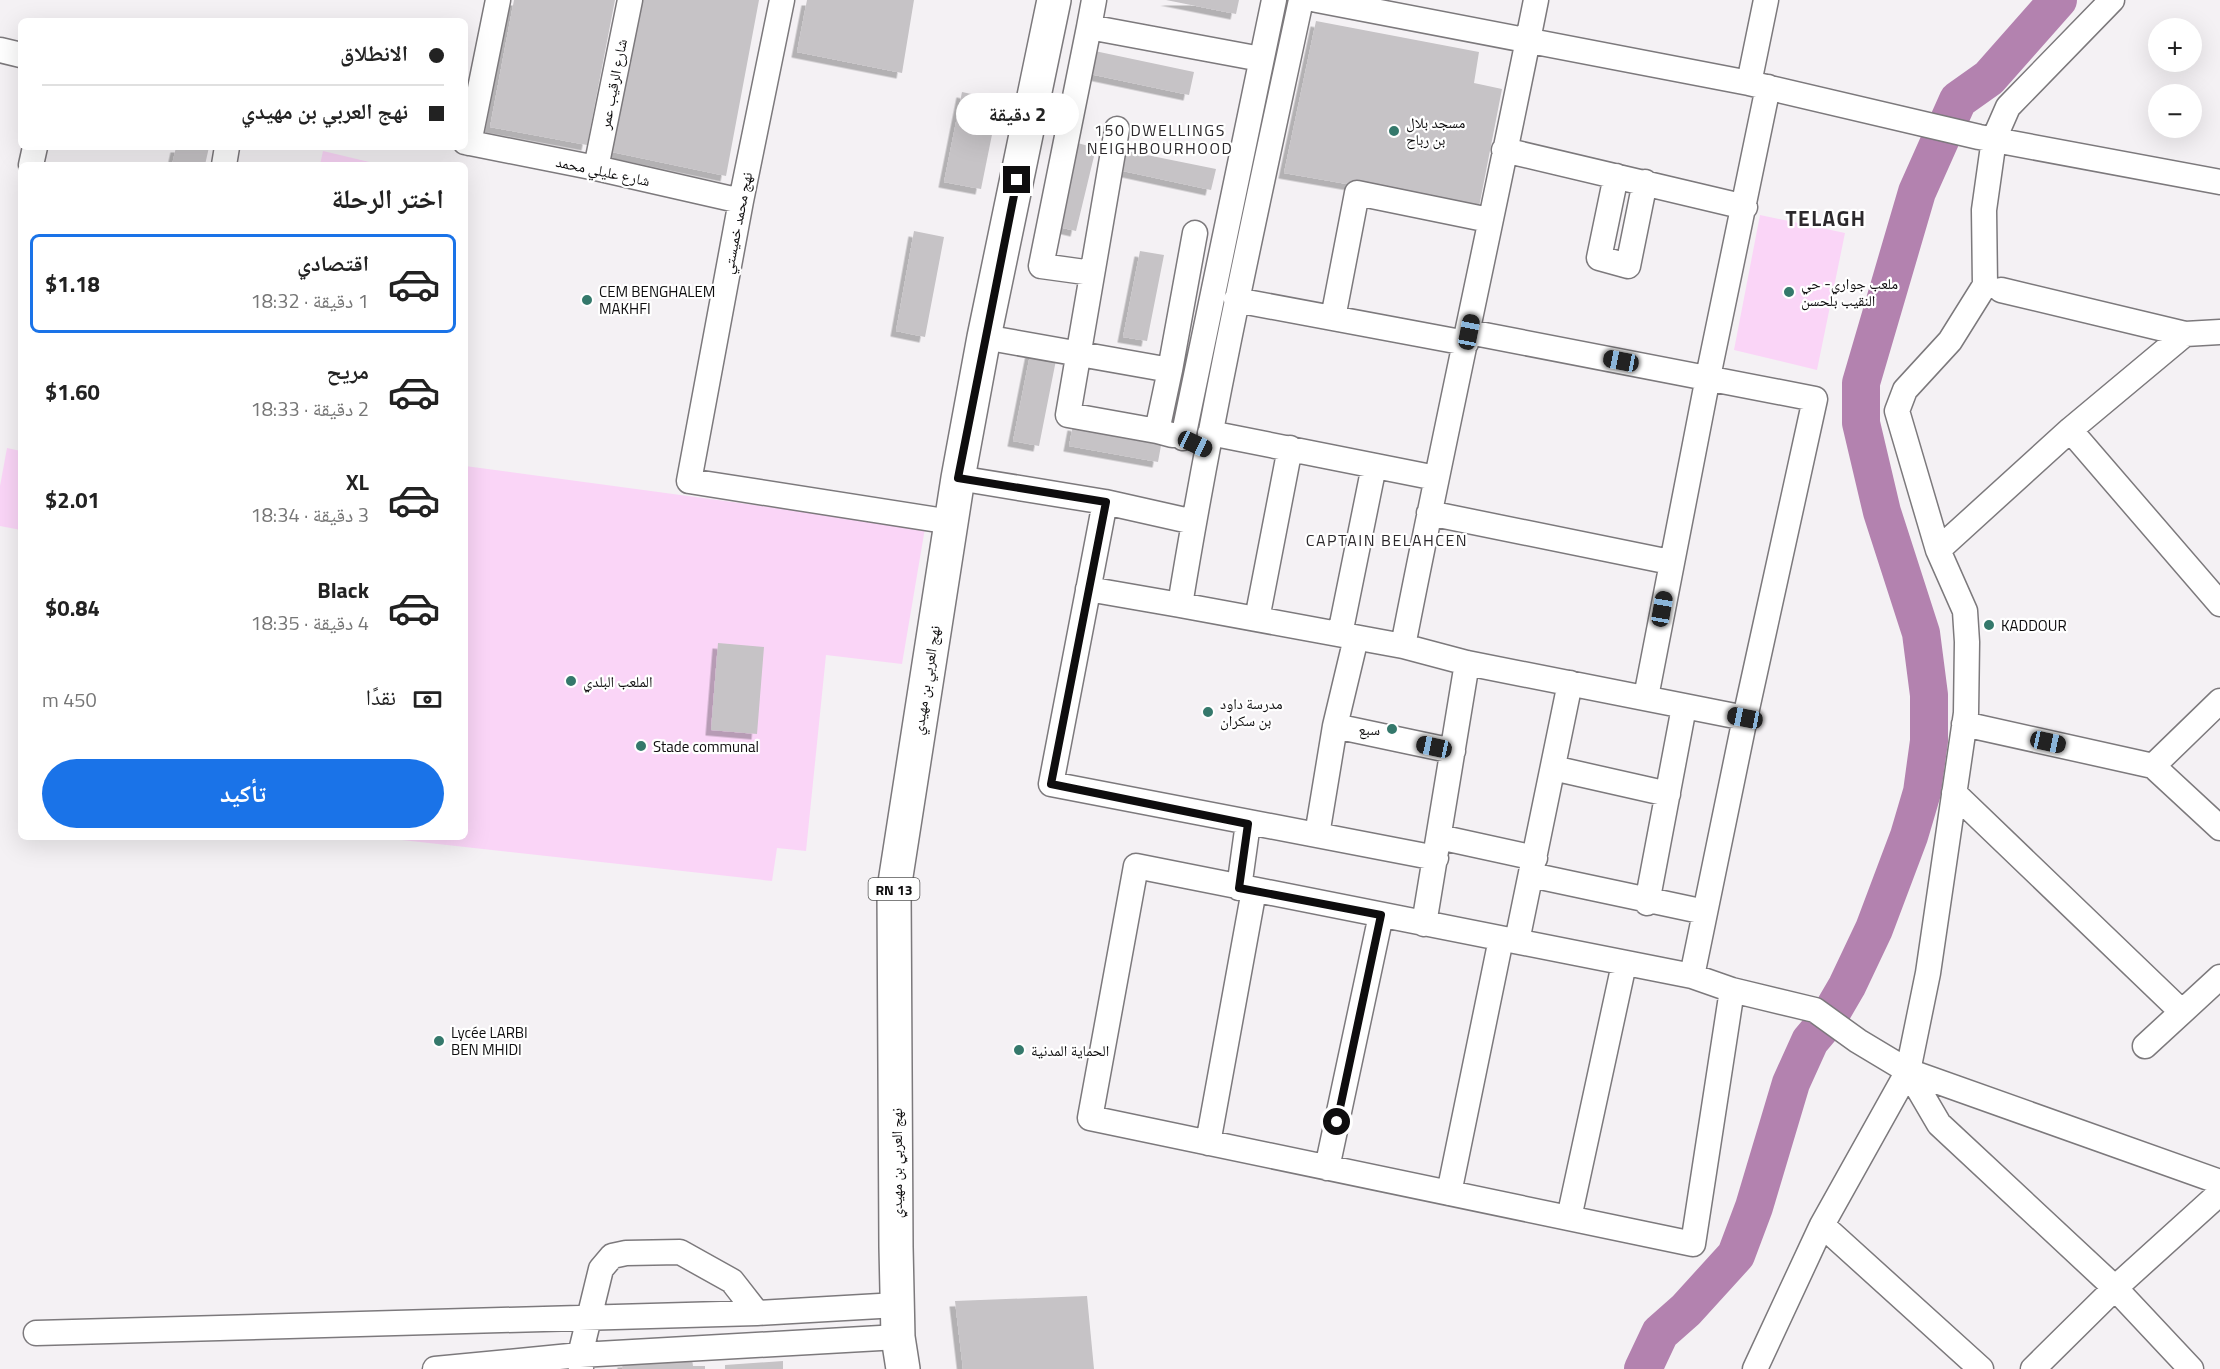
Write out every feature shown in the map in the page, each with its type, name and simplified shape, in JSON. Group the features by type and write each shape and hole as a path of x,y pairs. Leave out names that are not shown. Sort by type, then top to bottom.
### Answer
{"main road":[{"name":"نهج العربي بن مهيدي","path":"903,1369 898,1321 894,889 958,478 984,337 1054,0"}],"street":[{"path":"468,138 498,0"},
{"name":"شارع الرقيب عمر","path":"596,168 630,0"},
{"name":"نهج محمد خميستي","path":"782,0 741,201 689,481 951,522"},
{"path":"1092,273 1041,266 1094,0"},
{"path":"1183,438 1274,0"},
{"path":"1180,605 1236,300 1301,0"},
{"path":"1317,0 1759,85 1987,138 2220,182"},
{"path":"1403,646 1536,0"},
{"path":"1646,697 1707,377 1745,207 1766,0"},
{"path":"1756,1368 1822,1225 1908,1071 1928,973 1964,724 1967,642 1965,610 1938,550 1897,411 1905,390 1950,341 1986,285 1984,210 1987,138 2008,107 2112,0"},
{"path":"1089,27 1262,59"},
{"path":"0,50 18,54"},
{"path":"1117,129 1068,415 1183,438 1290,448 1436,478"},
{"name":"شارع عليلي محمد","path":"468,143 596,168 741,201"},
{"path":"1504,150 1745,207"},
{"path":"1616,176 1599,258 1628,266 1645,182"},
{"path":"1333,318 1357,193 1489,220"},
{"path":"1157,431 1195,233"},
{"path":"2001,290 2185,334 2220,332"},
{"path":"1236,300 1333,318 1707,377 1815,399 1745,718 1692,976"},
{"path":"1938,550 2070,430 2185,334"},
{"path":"984,337 1170,370"},
{"path":"2070,430 2220,604"},
{"path":"1257,619 1290,448"},
{"path":"1317,835 1374,466"},
{"path":"958,478 1106,502 1194,522"},
{"path":"1106,502 1051,784 1248,824 1317,835 1438,848 1533,867 1648,902 1705,912"},
{"path":"1429,513 1670,562"},
{"path":"1088,589 1403,646 1467,663 1745,718"},
{"path":"1424,924 1467,663"},
{"path":"1449,1193 1509,940 1533,867 1570,683"},
{"path":"2153,765 2220,701"},
{"path":"1648,902 1684,707"},
{"path":"1964,724 2153,765 2220,828"},
{"path":"1335,726 1453,751"},
{"path":"1553,768 1668,795"},
{"path":"1954,794 2182,1012"},
{"path":"1208,1143 1247,889 1248,824"},
{"path":"1732,990 1693,1244 1090,1118 1136,866 1692,976 1732,990 1815,1010 1858,1041 1908,1071 2220,1182"},
{"path":"1328,1168 1381,915"},
{"path":"1569,1218 1624,964"},
{"path":"2145,1046 2220,977"},
{"path":"1908,1071 1939,1124 2115,1288 2191,1369"},
{"path":"2033,1369 2115,1288 2220,1193"},
{"path":"1822,1225 1981,1369"},
{"path":"581,1362 601,1269 612,1256 626,1253 680,1252 732,1281 757,1313"},
{"path":"36,1333 757,1313 898,1321"},
{"path":"435,1369 581,1362 898,1321"}],"shaded area":[{"path":"323,151 369,162 321,162"},
{"name":"ملعب جواري- حي النقيب بلحسن","path":"1760,215 1845,233 1817,370 1734,350"},
{"path":"7,448 18,450 18,529 0,526 0,486"},
{"name":"Stade communal","path":"468,466 925,528 902,664 826,655 806,851 777,848 772,881 402,840 468,840"}],"building":[{"path":"514,0 615,0 587,145 490,127"},
{"path":"641,0 759,0 726,176 612,152"},
{"path":"807,0 914,0 902,73 797,52"},
{"path":"1166,0 1239,0 1236,14"},
{"name":"مسجد بلال بن رباح","path":"1316,21 1479,52 1474,83 1502,89 1479,207 1284,173"},
{"path":"1090,50 1194,72 1189,95 1085,73"},
{"path":"962,92 999,100 981,189 944,182"},
{"path":"1070,141 1096,148 1076,231 1050,225"},
{"path":"175,150 208,150 206,162 173,162"},
{"path":"1127,151 1216,169 1211,190 1123,171"},
{"path":"914,231 944,237 925,337 896,331"},
{"path":"1140,251 1164,255 1147,341 1123,337"},
{"path":"1031,350 1057,355 1039,446 1013,441"},
{"path":"1073,425 1162,440 1158,462 1069,446"},
{"path":"718,643 764,647 757,734 711,730"},
{"path":"1087,1296 1094,1369 963,1369 955,1301"},
{"path":"692,1359 693,1366 705,1366 705,1369 622,1369 623,1362"},
{"path":"783,1361 783,1369 725,1369 725,1365"}],"waterway":[{"path":"1643,1369 1660,1333 1686,1310 1736,1255 1754,1207 1791,1083 1810,1041 1826,1022 1847,986 1874,929 1909,836 1922,792 1929,741 1929,695 1921,633 1882,512 1861,423 1861,383 1917,192 1958,100 1989,78 2058,0"}],"place":[{"name":"مسجد بلال بن رباح","path":"1394,131"},
{"name":"ملعب جواري- حي النقيب بلحسن","path":"1789,292"},
{"name":"CEM BENGHALEM MAKHFI","path":"587,300"},
{"name":"KADDOUR","path":"1989,625"},
{"name":"الملعب البلدي","path":"571,681"},
{"name":"مدرسة داود بن سكران","path":"1208,712"},
{"name":"سبع","path":"1392,729"},
{"name":"Stade communal","path":"641,746"},
{"name":"Lycée LARBI BEN MHIDI","path":"439,1041"},
{"name":"الحماية المدنية","path":"1019,1050"}],"district":[{"name":"150 DWELLINGS NEIGHBOURHOOD","path":"1160,139"},
{"name":"TELAGH","path":"1826,218"},
{"name":"CAPTAIN BELAHCEN","path":"1387,540"}],"route":[{"path":"1017,180 984,337 958,478 1106,502 1051,784 1248,824 1239,888 1381,915 1337,1122"}]}
